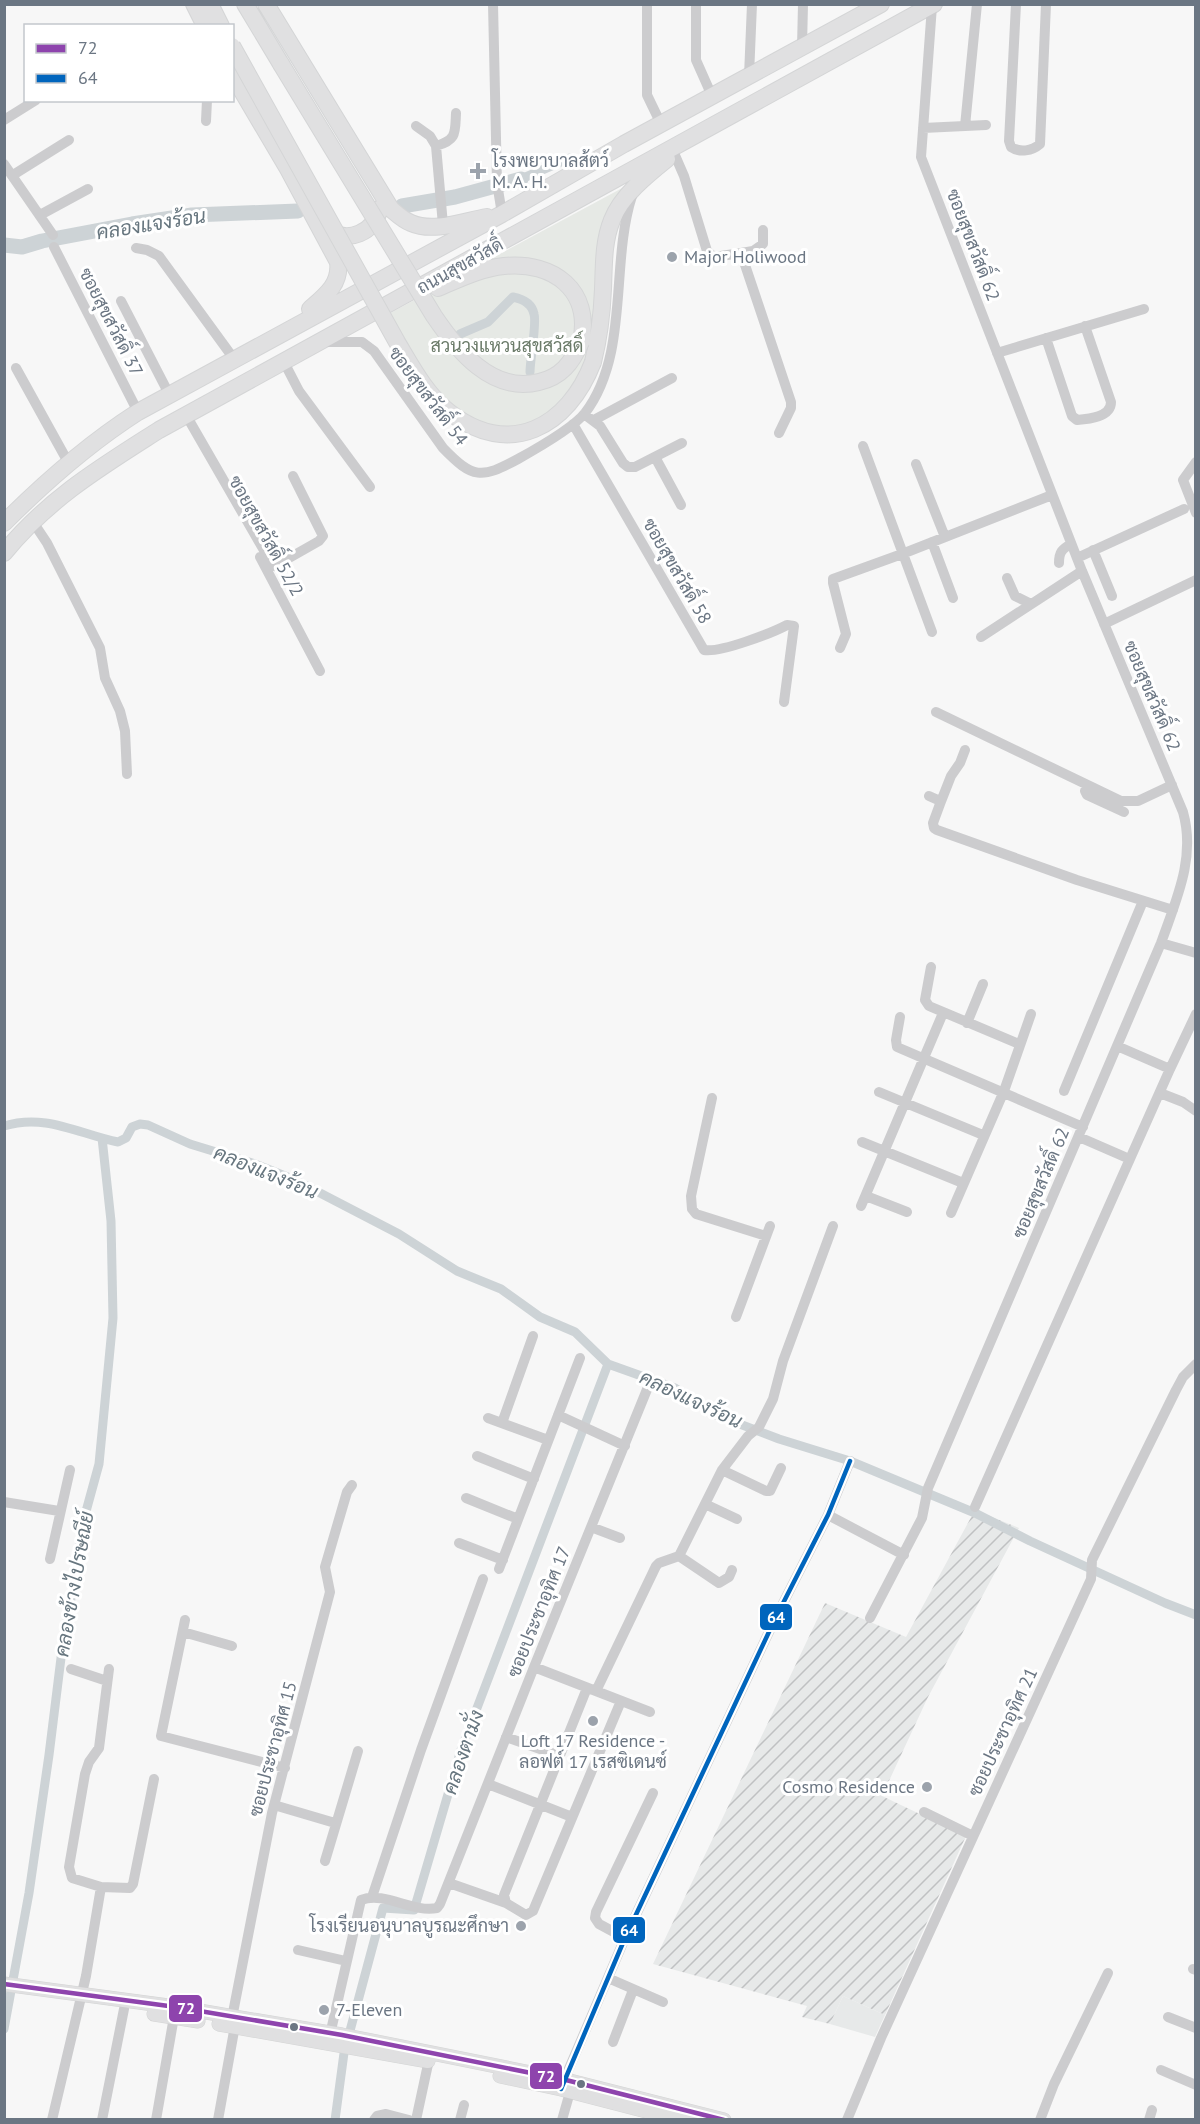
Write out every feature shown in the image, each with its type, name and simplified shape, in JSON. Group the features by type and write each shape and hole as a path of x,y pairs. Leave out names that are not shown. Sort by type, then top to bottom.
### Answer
{"main road":[{"path":"194,4 204,24"},
{"path":"210,4 220,24"},
{"path":"245,4 280,64 434,316 476,366 511,384 529,385 553,378 566,369 575,357 584,329 580,305 574,293 560,278 551,273 522,265 486,270 386,306"},
{"path":"266,4 371,179 392,209 409,223 419,226 443,225 501,215"},
{"name":"ถนนสุขสวัสดิ์","path":"4,523 37,489 68,462 96,440 168,394 501,215 880,4"},
{"name":"ถนนสุขสวัสดิ์","path":"4,553 63,494 91,473 184,417 933,5"},
{"path":"234,50 421,381 448,411 466,423 488,431 514,434 530,431 553,419 571,404 581,389 592,362 601,320 608,233 612,219 620,205 634,190 692,138"},
{"path":"234,78 338,262 339,271 334,286 286,330"},
{"path":"712,96 726,119"},
{"path":"305,200 332,232 339,236 354,236 366,230 378,216 377,199 371,179"},
{"path":"9,1988 175,2012 335,2039 567,2085 724,2120"},
{"path":"81,1998 124,2009 175,2012"},
{"path":"567,2085 681,2120"}],"street":[{"path":"493,4 497,188 501,215"},
{"path":"647,4 647,95 661,124"},
{"path":"696,4 696,60 712,96"},
{"path":"749,76 752,4"},
{"path":"802,47 803,4"},
{"path":"965,126 977,4"},
{"path":"1016,4 1009,141 1011,147 1021,151 1036,148 1040,144 1046,4"},
{"name":"ซอยสุขสวัสดิ์ 62","path":"870,1618 922,1518 928,1488 1118,1046 1191,866 1187,826 1172,785 1071,544 921,158 933,5"},
{"path":"4,120 33,102"},
{"path":"206,121 207,102"},
{"path":"436,146 452,139 456,113"},
{"path":"923,128 986,125"},
{"path":"416,126 430,136 436,146 443,225"},
{"path":"13,175 69,140"},
{"path":"674,153 684,176 707,251 714,257 753,251 763,244 764,230"},
{"path":"4,164 53,235"},
{"path":"40,215 88,189"},
{"name":"ซอยสุขสวัสดิ์ 54","path":"319,343 354,340 362,342 374,351 443,448 455,460 474,473 482,474 506,465 528,454 573,424 589,417 607,368 614,334 623,227 634,190"},
{"name":"ซอยสุขสวัสดิ์ 37","path":"54,247 138,412"},
{"path":"136,248 159,256 234,359"},
{"path":"741,253 791,402 791,408 779,433"},
{"path":"121,301 168,394"},
{"path":"997,353 1144,309"},
{"path":"1046,338 1072,416 1077,420 1108,412 1111,402 1085,326"},
{"path":"284,362 299,391 370,488"},
{"path":"16,368 68,462"},
{"path":"672,378 589,417 628,467 635,467 682,443"},
{"path":"184,417 275,566 319,541 323,536 293,476"},
{"name":"ซอยสุขสวัสดิ์ 52/2","path":"184,417 320,671"},
{"name":"ซอยสุขสวัสดิ์ 58","path":"573,424 704,650 750,640 787,626 794,626 784,702"},
{"path":"863,446 932,632"},
{"path":"655,457 681,505"},
{"path":"1196,462 1183,480 1196,513"},
{"path":"916,464 945,537"},
{"path":"840,648 846,634 833,579 1052,495"},
{"path":"1077,558 1190,501"},
{"path":"33,522 100,648 105,678 120,711 125,731 127,774"},
{"path":"932,542 953,598"},
{"path":"1059,563 1062,549 1071,544"},
{"path":"1094,550 1112,596"},
{"path":"981,637 1082,571"},
{"path":"1007,579 1015,596 1031,604"},
{"path":"1104,624 1196,580"},
{"path":"936,712 1122,801 1138,801 1172,785"},
{"path":"965,750 951,776 933,823 934,828 1173,910"},
{"path":"1087,785 1085,791 1087,795 1124,812"},
{"path":"929,796 938,800 940,804"},
{"path":"1064,1091 1143,901"},
{"path":"1161,943 1196,953"},
{"path":"931,968 926,1004 1019,1044"},
{"path":"967,1023 983,984"},
{"path":"861,1206 943,1013"},
{"path":"951,1213 1004,1091 1031,1014"},
{"path":"975,1507 1196,1014"},
{"path":"900,1017 897,1047 1004,1091 1125,1157"},
{"path":"1118,1046 1170,1069"},
{"path":"879,1092 983,1135"},
{"path":"1160,1093 1184,1101 1196,1111"},
{"path":"711,1098 691,1196 692,1209 696,1214 768,1231 736,1317"},
{"path":"862,1142 963,1183"},
{"path":"866,1196 907,1212"},
{"path":"506,1903 504,1895 560,1756 656,1566 679,1556 722,1470 747,1436 759,1427 773,1399 783,1361 833,1226"},
{"path":"502,1423 533,1336"},
{"path":"459,1543 501,1564 580,1358"},
{"name":"ซอยประชาอุทิศ 21","path":"847,2120 881,2038 1091,1579 1092,1560 1176,1390 1183,1377 1196,1364"},
{"name":"ซอยประชาอุทิศ 17","path":"372,1897 423,1909 436,1908 440,1904 648,1387"},
{"path":"558,1415 625,1446"},
{"path":"488,1418 549,1440"},
{"path":"477,1456 534,1479"},
{"path":"562,2120 567,2085 625,1938 776,1617 828,1515 850,1461"},
{"path":"722,1470 770,1491 781,1468"},
{"path":"50,1559 70,1470"},
{"name":"ซอยประชาอุทิศ 15","path":"218,2120 249,1924 274,1805 330,1592 325,1567 347,1492 352,1485"},
{"path":"466,1498 518,1519"},
{"path":"4,1502 59,1511"},
{"path":"705,1504 737,1520"},
{"path":"828,1515 904,1555"},
{"path":"591,1527 620,1538"},
{"path":"679,1556 719,1582 729,1577 732,1570"},
{"path":"335,2039 346,1960 360,1902 364,1898 372,1897 421,1750 483,1579"},
{"path":"185,1620 160,1736 285,1768"},
{"path":"183,1632 232,1646"},
{"path":"534,1667 650,1712"},
{"path":"71,1669 107,1681"},
{"path":"109,1669 99,1748 89,1762 85,1774 69,1867 69,1874 74,1880 101,1887 130,1888 133,1884 154,1779"},
{"path":"449,1883 506,1903 526,1915 533,1911 621,1701"},
{"path":"506,1737 560,1756"},
{"path":"325,1861 358,1751"},
{"path":"488,1784 572,1817"},
{"path":"625,1938 599,1924 596,1912 653,1794"},
{"path":"274,1805 335,1822"},
{"path":"924,1812 973,1836"},
{"path":"52,2120 81,1998 101,1887"},
{"path":"298,1950 346,1960"},
{"path":"1040,2120 1054,2084 1108,1973"},
{"path":"608,1978 663,2002"},
{"path":"613,2042 633,1990"},
{"path":"102,2120 124,2009"},
{"path":"156,2120 175,2012"},
{"path":"1168,2016 1196,2028"},
{"path":"416,2120 430,2057"},
{"path":"1161,2070 1196,2085"},
{"path":"460,2120 464,2105"},
{"path":"374,2120 377,2116 386,2114 410,2120"}],"shaded area":[{"path":"975,1510 1019,1528 928,1697 882,1796 966,1836 885,2015 843,1996 830,2024 802,2017 807,2006 653,1964 825,1603 906,1637"},
{"path":"843,1996 885,2015 875,2037 830,2024"}],"green space":[{"name":"สวนวงแหวนสุขสวัสดิ์","path":"626,186 606,250 589,376 531,434 478,430 429,392 383,317"}],"waterway":[{"name":"คลองแจงร้อน","path":"521,179 570,158"},
{"name":"คลองแจงร้อน","path":"402,206 455,197 521,179"},
{"name":"คลองแจงร้อน","path":"4,245 22,247 132,224 192,215 298,211"},
{"path":"460,334 488,322 513,297 524,301 533,310 535,319 530,372"},
{"name":"คลองแจงร้อน","path":"4,1126 19,1123 48,1123 118,1142 126,1138 132,1127 140,1124 148,1125 190,1144 255,1164 295,1180 399,1234 457,1271 501,1289 540,1317 575,1332 608,1364 675,1388 716,1415 779,1439 850,1461 975,1513 1030,1541 1196,1615"},
{"name":"คลองข้างไปรษณีย์","path":"4,2029 29,1893 61,1658 85,1515 99,1464 113,1318 111,1221 102,1138"},
{"name":"คลองตามั่ง","path":"335,2120 344,2053 383,1908 414,1910 461,1750 608,1364"}],"transit line":[{"name":"64","path":"561,2089 625,1938 776,1617 828,1515 850,1461"},
{"name":"72","path":"4,1984 176,2007 342,2035 566,2080 724,2120"}],"place":[{"name":"โรงพยาบาลส้ตว์ M. A. H.","path":"478,171"},
{"name":"Major Holiwood","path":"672,257"},
{"name":"Loft 17 Residence - ลอฟต์ 17 เรสซิเดนซ์","path":"593,1721"},
{"name":"Cosmo Residence","path":"927,1787"},
{"name":"โรงเรียนอนุบาลบูรณะศึกษา","path":"521,1926"},
{"name":"7-Eleven","path":"324,2010"}]}
